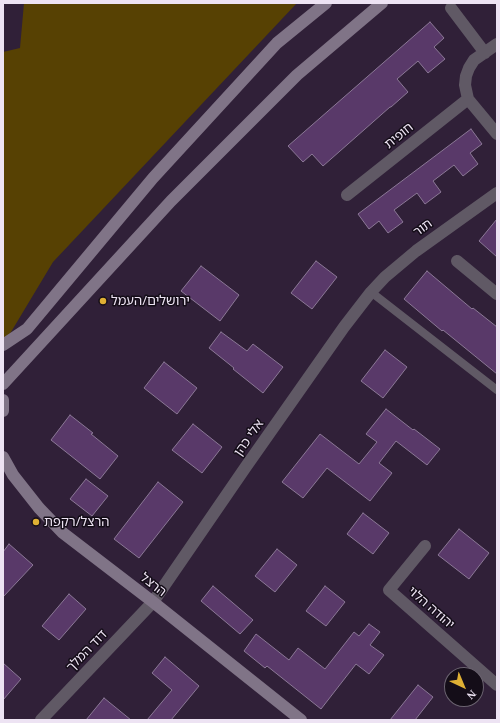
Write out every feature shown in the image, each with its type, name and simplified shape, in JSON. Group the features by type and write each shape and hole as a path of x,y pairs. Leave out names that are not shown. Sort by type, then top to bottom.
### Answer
{"street":[{"path":"3,345 27,329 153,178 277,43 326,3"},
{"path":"3,384 171,201 298,75 382,3"},
{"path":"451,8 485,53"},
{"path":"497,44 474,60 466,76 465,85 468,98 497,134"},
{"name":"חופית","path":"347,195 468,98"},
{"name":"תור","path":"371,292 385,277 416,251 497,193"},
{"path":"457,261 497,294"},
{"name":"אלי כהן","path":"153,602 244,468 344,327 371,292"},
{"path":"3,400 3,411"},
{"name":"הרצל","path":"3,457 20,484 39,508 63,533 153,602 300,720"},
{"path":"3,476 20,484"},
{"name":"יהודה הלוי","path":"425,546 389,590 497,685"},
{"name":"דוד המלך","path":"41,720 153,602"}],"lane":[{"path":"371,292 497,390"}],"shaded area":[{"path":"24,3 297,3 53,262 5,342 3,342 3,52 20,48"}],"building":[{"path":"430,22 444,38 434,47 445,59 428,73 418,61 397,79 408,92 323,166 312,154 303,162 288,146"},
{"path":"471,129 482,144 470,153 478,164 463,176 454,165 433,181 441,192 425,204 417,193 394,210 403,222 388,233 379,221 369,229 358,214"},
{"path":"497,219 497,257 479,241"},
{"path":"316,261 337,277 312,309 291,293"},
{"path":"201,266 239,295 220,321 181,291"},
{"path":"427,271 472,309 473,308 497,327 497,374 404,299"},
{"path":"221,332 247,351 253,344 283,367 263,393 209,348"},
{"path":"385,350 407,367 383,398 361,381"},
{"path":"164,362 197,388 177,414 144,388"},
{"path":"386,409 440,449 427,465 396,441 379,463 392,473 370,501 327,468 303,498 282,482 320,434 359,464 377,442 366,434"},
{"path":"70,415 93,433 91,434 118,456 100,479 51,440"},
{"path":"193,424 222,447 202,473 172,450"},
{"path":"86,479 108,496 92,516 70,499"},
{"path":"158,482 183,502 139,558 114,539"},
{"path":"363,513 389,533 373,554 347,534"},
{"path":"459,529 489,553 469,579 438,555"},
{"path":"9,544 33,565 3,597 3,552"},
{"path":"277,549 297,565 275,592 255,576"},
{"path":"213,586 253,620 240,634 201,601"},
{"path":"325,586 345,602 326,626 306,611"},
{"path":"69,594 86,609 59,640 42,626"},
{"path":"369,624 380,632 370,645 384,655 369,674 356,664 321,709 267,666 265,668 244,651 256,634 289,660 298,648 325,669 354,632 359,636"},
{"path":"165,657 199,686 171,720 147,720 172,690 152,673"},
{"path":"3,663 21,679 3,700"},
{"path":"418,685 433,697 415,720 390,720"},
{"path":"104,698 131,720 86,720"}],"place":[{"name":"ירושלים/העמל","path":"103,301"},
{"name":"הרצל/רקפת","path":"36,522"}]}
